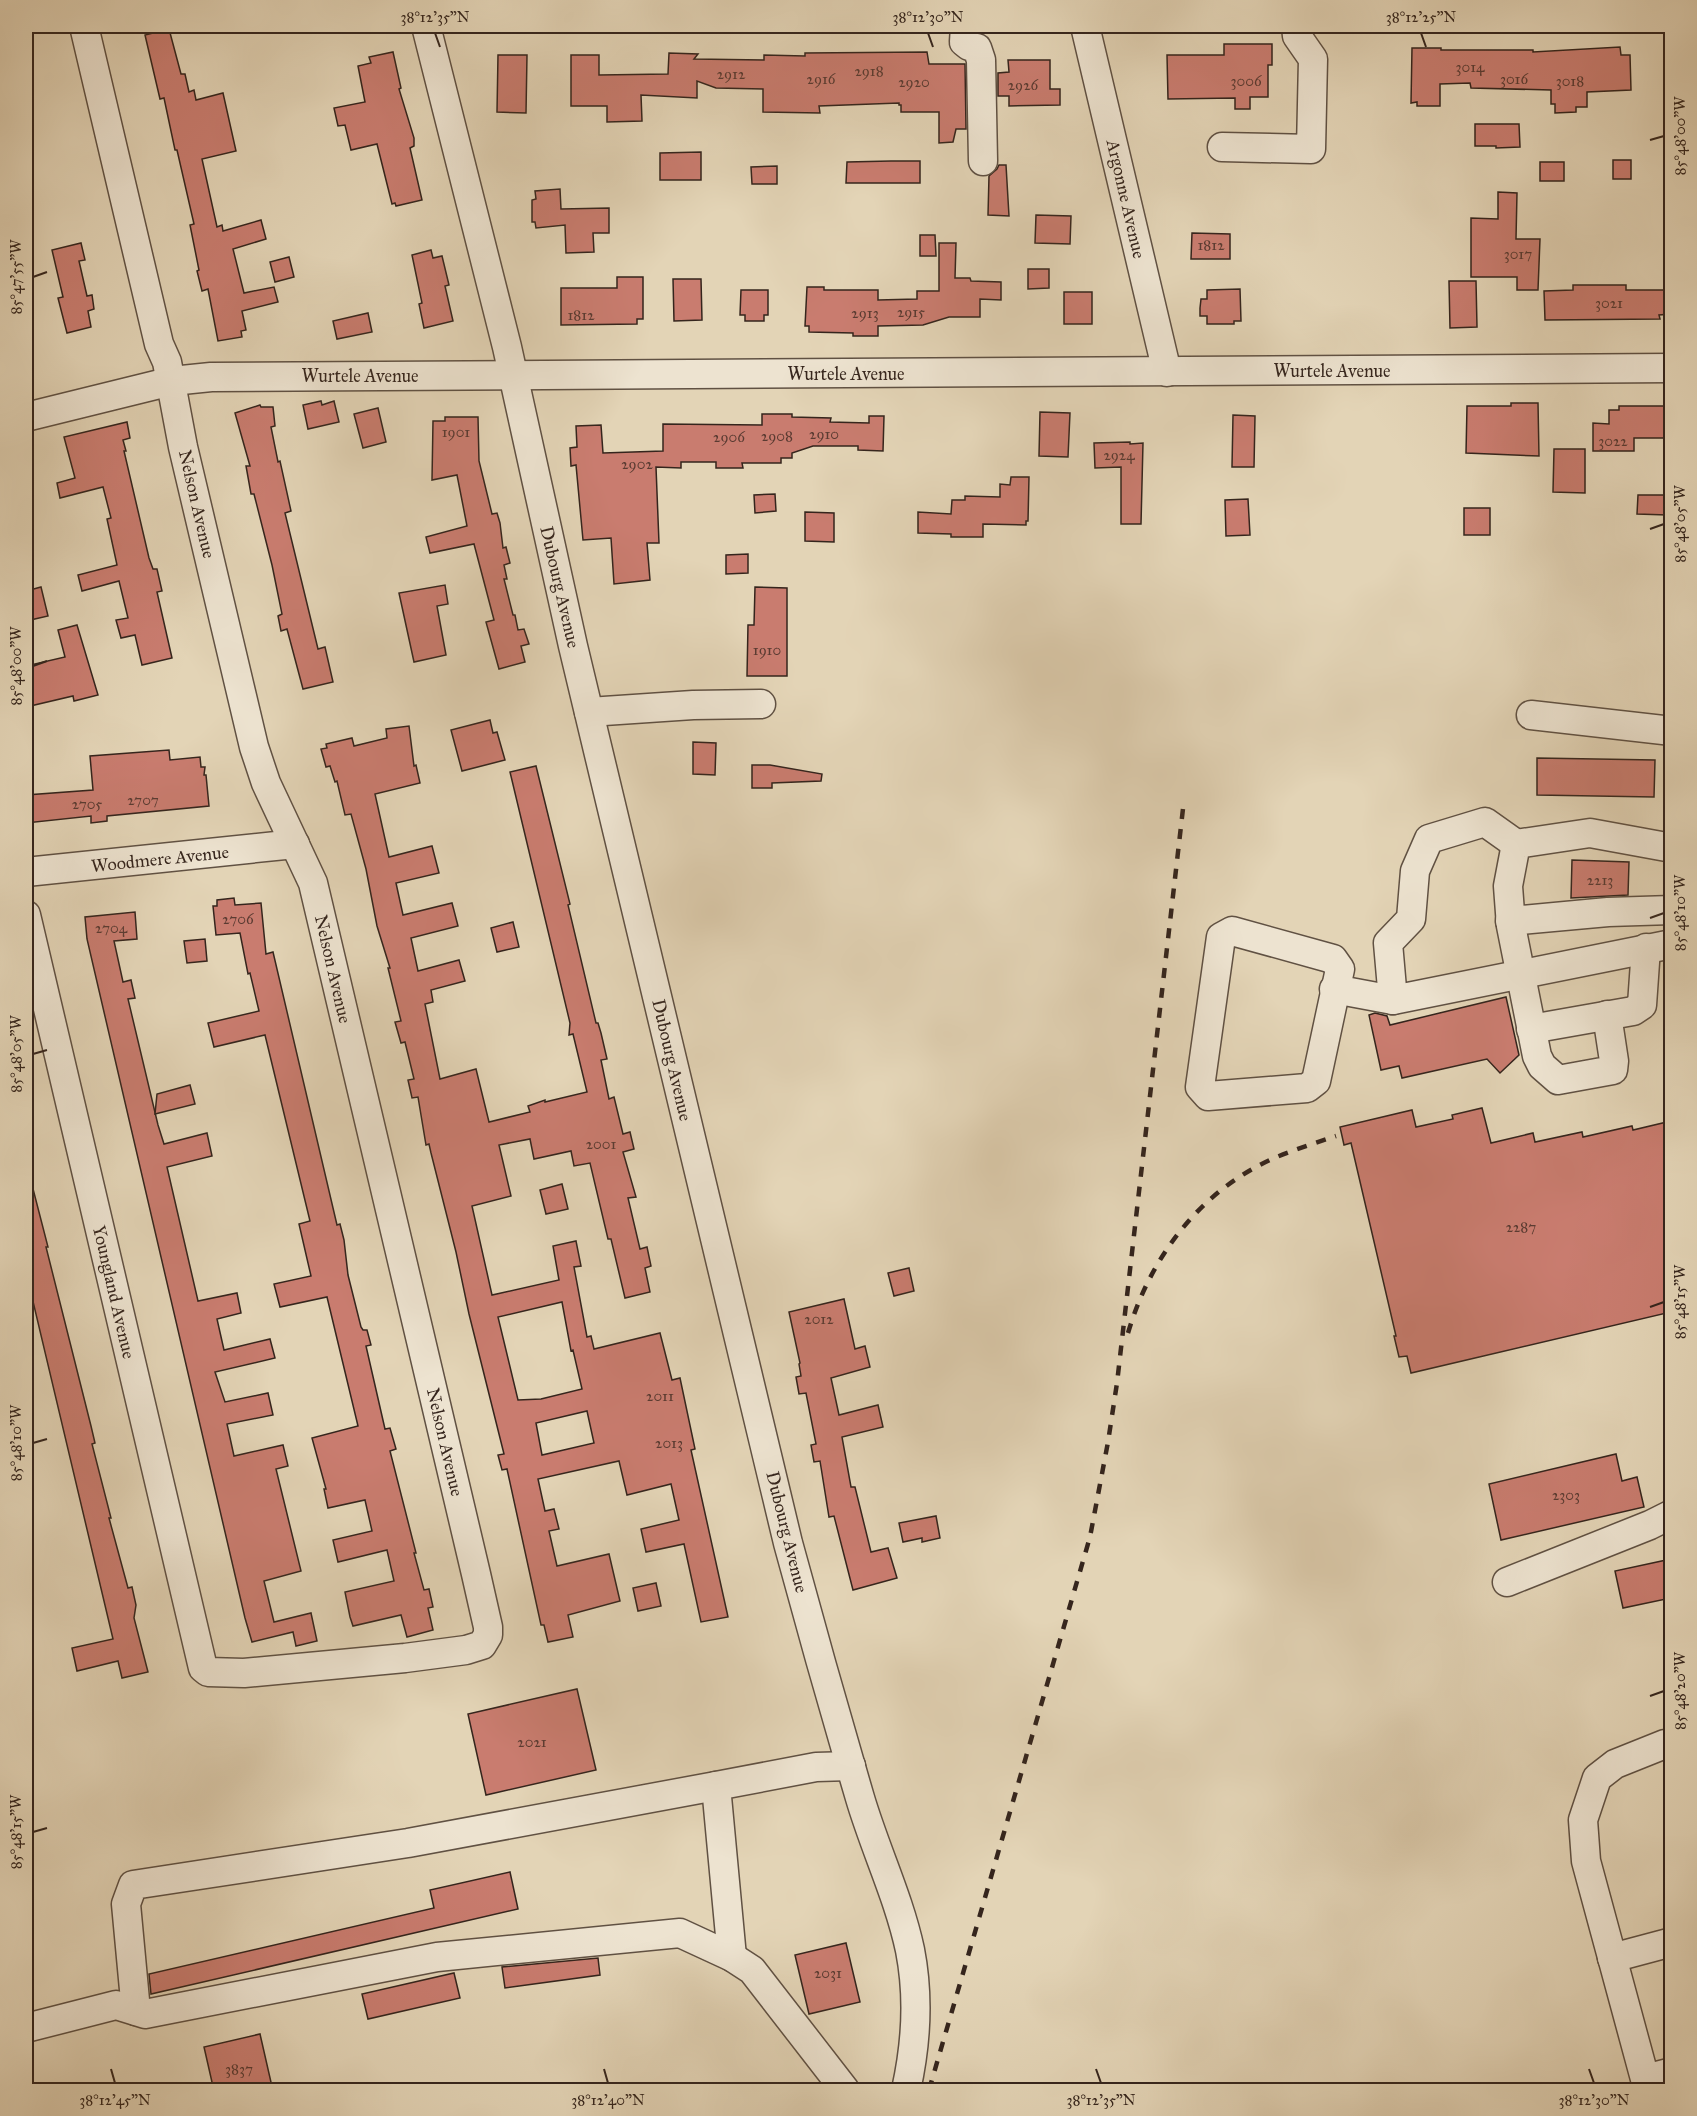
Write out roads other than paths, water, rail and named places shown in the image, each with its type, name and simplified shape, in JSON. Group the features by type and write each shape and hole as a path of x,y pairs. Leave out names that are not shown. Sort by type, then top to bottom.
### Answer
{"street":[{"name":"Nelson Avenue","path":"84,26 159,344 172,381 183,447 254,747 266,783 313,883 488,1628 488,1635 482,1645 466,1650 244,1673 208,1672 203,1668"},
{"name":"Dubourg Avenue","path":"426,26 513,375 589,712 788,1543 851,1766 910,1952 915,1982 915,2018 906,2091"},
{"path":"965,26 964,42 977,48 981,60 983,161"},
{"name":"Argonne Avenue","path":"1085,26 1167,372"},
{"path":"1222,147 1311,149 1313,59 1298,36 1296,26"},
{"name":"Wurtele Avenue","path":"26,417 172,381 211,377 1671,368"},
{"path":"589,712 693,705 761,704"},
{"path":"1531,715 1671,731"},
{"path":"1393,1000 1388,943 1411,919 1415,871 1429,839 1485,822 1516,844 1590,833 1671,848"},
{"name":"Woodmere Avenue","path":"26,872 295,844"},
{"path":"1516,844 1508,886 1510,921 1531,1029 1537,1056 1542,1066 1557,1080 1613,1070 1607,1015"},
{"path":"1510,921 1608,912 1671,910"},
{"name":"Youngland Avenue","path":"26,915 203,1668"},
{"path":"1232,931 1332,959 1340,969 1334,989 1316,1081 1307,1088 1208,1096 1200,1087 1221,938 1232,931"},
{"path":"1334,989 1393,1000 1659,946 1642,1005 1633,1011 1531,1029"},
{"path":"1507,1582 1650,1525 1671,1514"},
{"path":"1671,1743 1615,1764 1597,1778 1583,1821 1586,1861 1645,2079 1671,2072"},
{"path":"136,2011 126,1904 133,1885 408,1844 816,1767 851,1766"},
{"path":"716,1786 732,1957"},
{"path":"26,2028 116,2005 145,2014 437,1957 680,1933 732,1957 752,1970 845,2091"},
{"path":"1612,1958 1671,1942"}],"railway":[{"path":"929,2090 1090,1537 1117,1383 1184,800"},
{"path":"1128,1333 1138,1305 1164,1254 1200,1209 1246,1173 1272,1159 1336,1136"}]}
